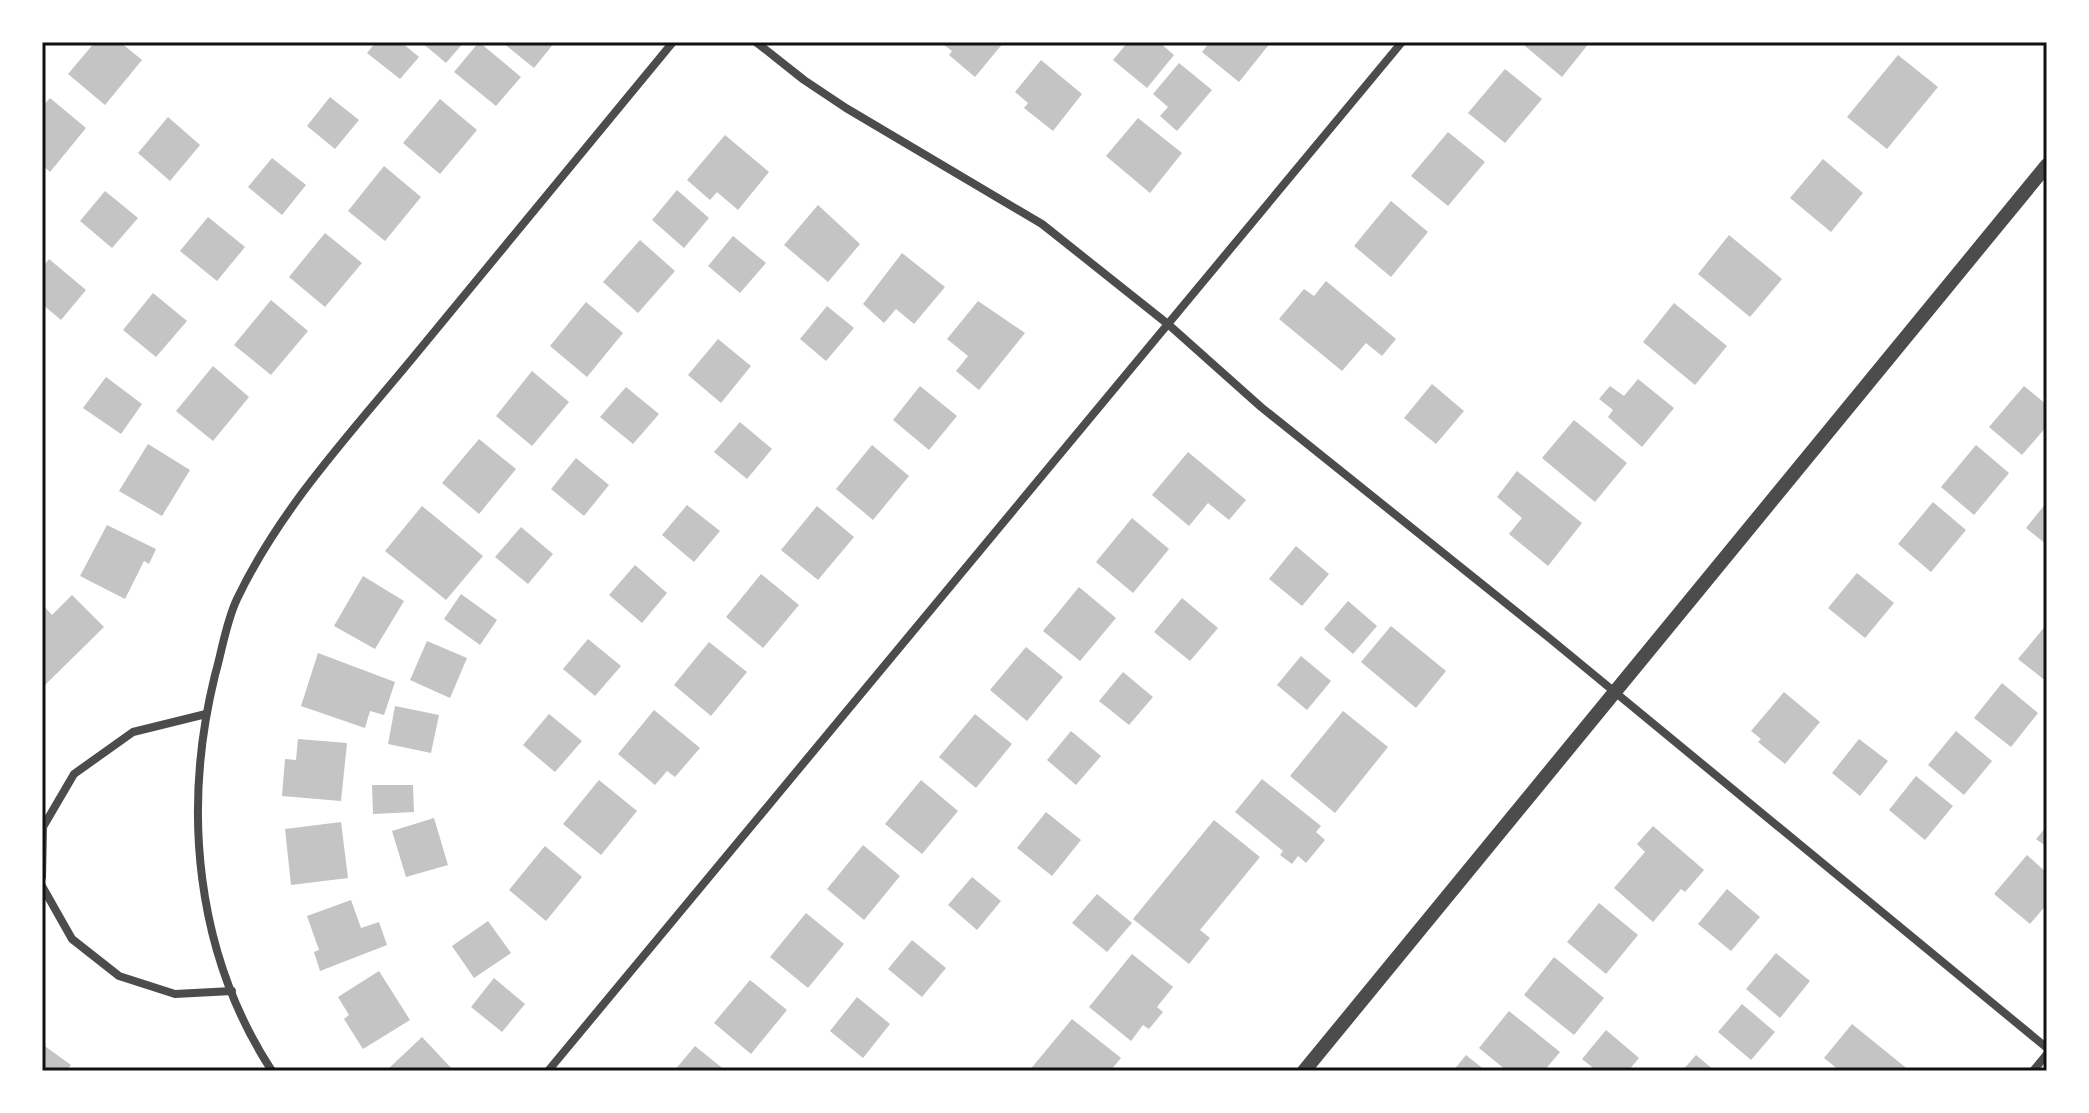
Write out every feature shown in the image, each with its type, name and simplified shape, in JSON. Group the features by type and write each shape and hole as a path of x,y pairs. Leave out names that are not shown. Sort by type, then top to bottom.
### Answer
{"street":[{"path":"272,1071 232,991 210,922 199,863 196,818 206,714 235,603 293,503 673,42"},
{"path":"756,42 846,108 1042,224 1169,325 1261,407 1613,691 2047,1051 2033,1071"},
{"path":"548,1071 1402,42"},
{"path":"1304,1071 2047,165"},
{"path":"42,877 43,827 74,774 133,732 206,714"},
{"path":"42,886 72,939 119,976 175,994 232,991"}],"building":[{"path":"95,42 120,42 142,60 105,105 68,74"},
{"path":"376,42 401,42 419,57 400,79 367,53"},
{"path":"421,42 464,42 446,63"},
{"path":"479,42 521,77 496,106 454,72"},
{"path":"502,42 555,42 534,68"},
{"path":"940,42 1004,42 975,77 949,55 952,51"},
{"path":"1128,42 1159,42 1174,55 1147,88 1113,60"},
{"path":"1210,42 1271,42 1239,82 1202,52"},
{"path":"1528,42 1590,42 1562,77 1525,46"},
{"path":"1898,55 1938,87 1887,149 1847,117"},
{"path":"1041,60 1082,94 1053,131 1024,108 1028,103 1015,92"},
{"path":"1179,63 1212,90 1177,131 1160,116 1168,107 1153,94"},
{"path":"1505,69 1542,99 1505,143 1468,113"},
{"path":"330,97 359,120 335,149 307,126"},
{"path":"50,98 86,128 50,172 42,165 42,107"},
{"path":"440,99 477,130 440,174 403,143"},
{"path":"168,117 200,145 170,181 138,153"},
{"path":"1138,118 1182,153 1150,193 1106,156"},
{"path":"1448,132 1485,162 1448,206 1411,176"},
{"path":"725,135 769,172 738,210 717,192 710,200 687,180"},
{"path":"272,158 306,185 282,215 248,187"},
{"path":"1823,159 1863,193 1831,232 1790,198"},
{"path":"384,166 421,197 385,241 348,211"},
{"path":"677,190 709,218 684,248 652,220"},
{"path":"105,191 138,218 112,248 80,221"},
{"path":"1391,201 1428,232 1391,277 1354,246"},
{"path":"818,205 860,244 828,282 784,245"},
{"path":"208,217 245,247 217,281 180,251"},
{"path":"325,233 362,263 325,307 289,277"},
{"path":"1729,235 1782,279 1750,317 1698,274"},
{"path":"733,236 766,263 740,293 708,266"},
{"path":"640,240 675,271 638,313 603,282"},
{"path":"902,253 945,287 914,324 896,309 884,323 863,304"},
{"path":"49,259 86,290 61,320 42,304 42,268"},
{"path":"1326,281 1396,339 1382,356 1366,343 1342,371 1279,319 1304,289 1314,296"},
{"path":"153,293 187,321 156,357 123,330"},
{"path":"271,300 308,331 271,375 234,345"},
{"path":"978,301 1025,333 979,390 956,371 968,356 947,339"},
{"path":"586,302 623,333 587,377 550,346"},
{"path":"1674,303 1727,346 1695,385 1643,342"},
{"path":"827,306 854,328 826,361 800,339"},
{"path":"718,339 751,366 721,403 688,375"},
{"path":"213,366 249,397 213,441 176,411"},
{"path":"532,371 569,402 532,446 496,416"},
{"path":"106,377 142,404 121,434 83,408"},
{"path":"1638,379 1674,408 1642,447 1608,417 1613,410 1599,399 1610,386 1624,396"},
{"path":"1432,384 1464,411 1436,444 1404,418"},
{"path":"920,386 957,416 929,450 893,420"},
{"path":"2024,386 2047,405 2047,426 2022,455 1989,427"},
{"path":"626,387 659,414 633,444 600,417"},
{"path":"1574,420 1627,463 1595,502 1542,458"},
{"path":"740,422 772,449 747,479 714,452"},
{"path":"479,439 516,469 479,514 442,483"},
{"path":"148,444 190,470 162,516 119,491"},
{"path":"872,445 909,476 873,520 836,489"},
{"path":"1976,445 2009,473 1974,515 1941,487"},
{"path":"1188,452 1246,500 1229,520 1208,503 1189,526 1152,495"},
{"path":"576,458 609,485 584,516 551,489"},
{"path":"1517,471 1582,523 1548,566 1509,534 1522,518 1497,497"},
{"path":"1933,502 1966,530 1931,572 1898,544"},
{"path":"2047,502 2047,545 2026,528"},
{"path":"687,505 720,531 694,562 662,535"},
{"path":"422,506 483,556 446,600 385,551"},
{"path":"817,506 854,537 818,580 781,550"},
{"path":"1132,518 1169,549 1133,593 1096,562"},
{"path":"107,525 156,549 149,564 144,561 125,599 80,576"},
{"path":"521,527 553,554 528,584 495,557"},
{"path":"1296,546 1329,574 1302,606 1269,579"},
{"path":"635,565 667,593 642,623 609,595"},
{"path":"1857,573 1894,603 1865,638 1828,608"},
{"path":"761,574 799,605 763,648 726,617"},
{"path":"363,576 404,601 375,649 334,626"},
{"path":"1079,587 1116,618 1080,661 1043,631"},
{"path":"461,594 497,620 480,645 444,619"},
{"path":"72,595 104,627 45,685 42,682 42,604 52,615"},
{"path":"1182,598 1218,628 1190,661 1154,632"},
{"path":"1348,601 1377,626 1353,654 1324,629"},
{"path":"2047,624 2047,682 2018,659"},
{"path":"1391,626 1446,671 1416,708 1361,662"},
{"path":"588,639 621,666 595,696 563,669"},
{"path":"427,641 467,658 450,698 410,680"},
{"path":"709,642 747,672 711,716 674,685"},
{"path":"1026,647 1063,677 1027,721 990,690"},
{"path":"318,653 395,682 384,715 370,711 365,728 301,706"},
{"path":"1301,656 1331,681 1307,710 1277,685"},
{"path":"1123,672 1153,697 1129,725 1099,701"},
{"path":"2002,683 2038,713 2011,747 1974,718"},
{"path":"1784,692 1820,722 1785,764 1758,742 1761,739 1751,731"},
{"path":"395,706 439,715 431,753 388,744"},
{"path":"654,710 700,748 675,777 667,771 655,785 618,754"},
{"path":"1343,711 1388,747 1335,813 1290,776"},
{"path":"549,714 582,741 555,772 523,745"},
{"path":"975,714 1012,744 976,788 939,757"},
{"path":"1071,731 1101,756 1076,785 1047,760"},
{"path":"1956,731 1992,761 1964,795 1928,765"},
{"path":"298,739 347,743 341,801 282,796 285,759 296,760"},
{"path":"1859,739 1888,761 1860,796 1832,773"},
{"path":"1916,776 1953,806 1925,840 1889,810"},
{"path":"1262,779 1321,826 1316,832 1325,840 1306,863 1298,856 1292,864 1280,855 1283,851 1235,812"},
{"path":"599,780 637,811 601,855 563,824"},
{"path":"921,780 958,811 922,854 885,824"},
{"path":"372,785 413,785 414,812 373,814"},
{"path":"1046,812 1081,840 1052,876 1017,848"},
{"path":"434,818 448,865 406,877 392,831"},
{"path":"1214,820 1260,857 1200,930 1210,938 1189,964 1133,919"},
{"path":"341,822 348,878 291,885 285,829"},
{"path":"1653,826 1704,870 1685,892 1681,889 1653,922 1614,888 1645,852 1637,844"},
{"path":"2047,826 2047,847 2036,839"},
{"path":"863,845 900,876 864,920 827,889"},
{"path":"545,846 582,877 546,921 509,890"},
{"path":"2027,855 2047,873 2047,904 2030,924 1994,894"},
{"path":"972,877 1001,901 977,930 948,905"},
{"path":"1727,889 1760,917 1731,951 1698,924"},
{"path":"1097,894 1132,923 1107,952 1072,923"},
{"path":"351,900 361,928 379,922 387,945 320,971 314,952 319,950 307,916"},
{"path":"1599,903 1638,935 1606,974 1567,942"},
{"path":"806,913 844,944 808,988 770,957"},
{"path":"488,921 511,953 474,978 452,946"},
{"path":"912,940 946,968 922,997 888,969"},
{"path":"1776,953 1810,981 1780,1018 1746,989"},
{"path":"1132,954 1173,987 1157,1007 1163,1012 1149,1029 1143,1025 1131,1041 1089,1007"},
{"path":"1554,957 1604,998 1574,1035 1524,995"},
{"path":"379,971 410,1020 363,1049 344,1019 349,1015 338,997"},
{"path":"494,978 525,1004 502,1032 471,1007"},
{"path":"750,980 787,1010 751,1054 714,1023"},
{"path":"857,997 890,1024 863,1058 830,1031"},
{"path":"1742,1004 1775,1032 1751,1060 1718,1032"},
{"path":"1509,1011 1560,1052 1544,1071 1507,1071 1479,1048"},
{"path":"1072,1019 1121,1058 1110,1071 1029,1071"},
{"path":"1852,1024 1910,1071 1840,1071 1824,1058"},
{"path":"1606,1030 1639,1058 1628,1071 1597,1071 1582,1059"},
{"path":"422,1037 454,1071 386,1071"},
{"path":"42,1044 71,1065 66,1071 42,1071"},
{"path":"695,1046 726,1071 674,1071"},
{"path":"1466,1055 1486,1071 1453,1071"},
{"path":"1696,1055 1715,1071 1682,1071"}]}
